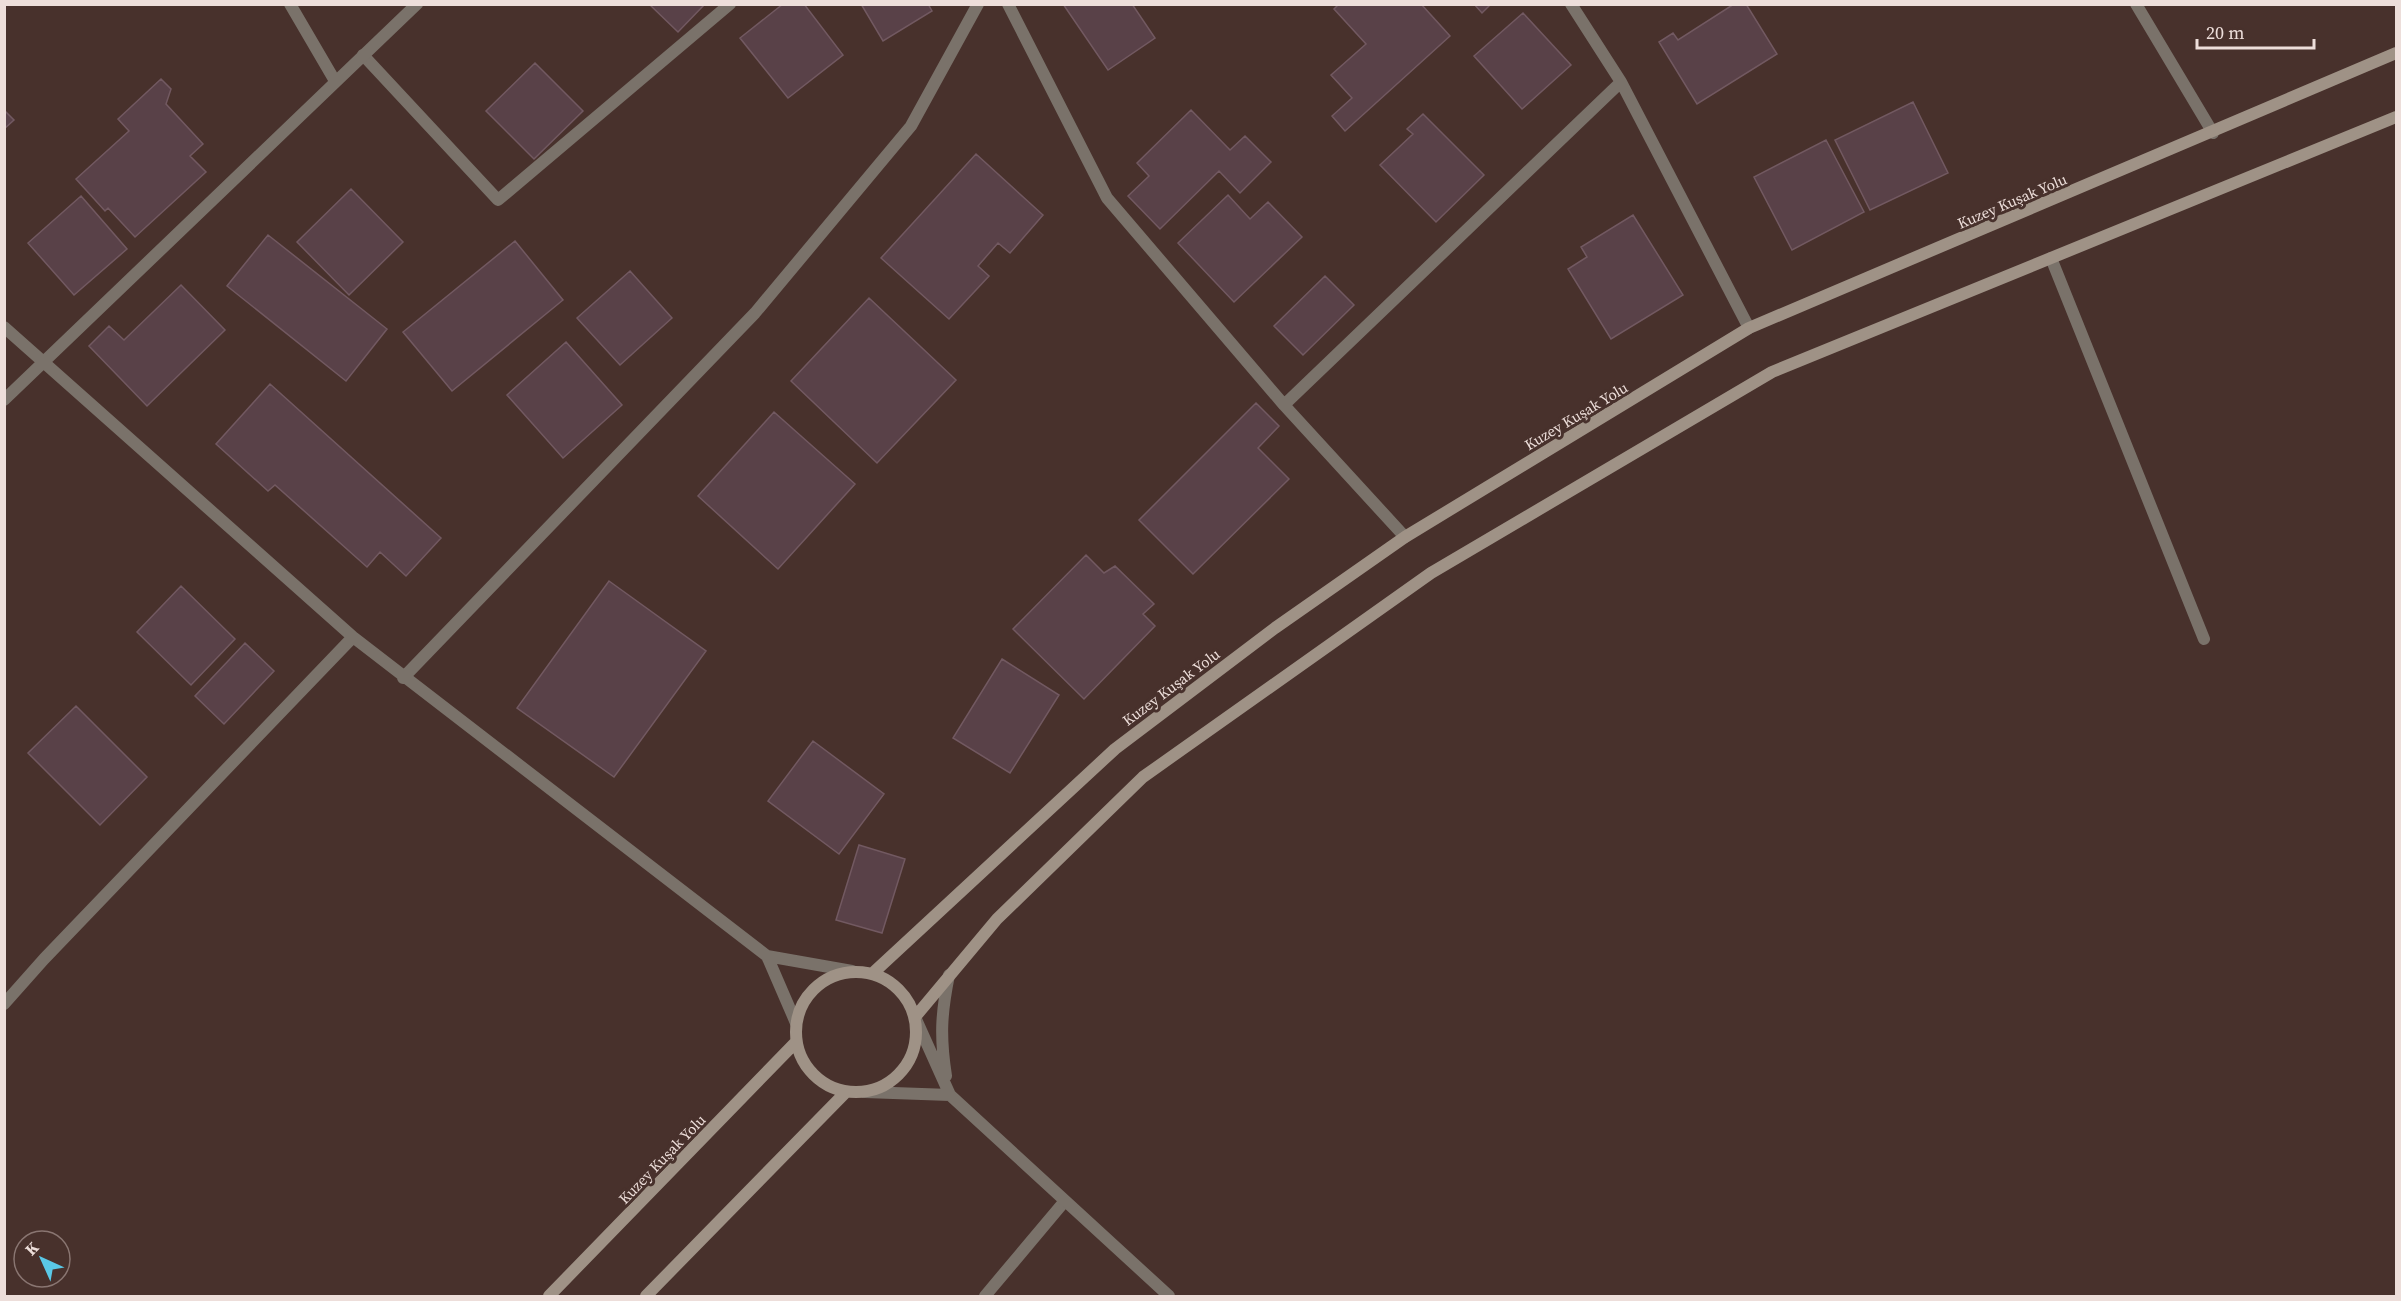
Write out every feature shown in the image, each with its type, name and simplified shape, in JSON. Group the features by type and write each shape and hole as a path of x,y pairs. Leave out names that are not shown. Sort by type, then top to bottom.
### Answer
{"main road":[{"name":"Kuzey Kuşak Yolu","path":"873,973 1115,749 1275,628 1405,537 1749,328 2397,53"},
{"path":"915,1017 997,919 1143,777 1431,573 1772,372 2397,117"},
{"path":"852,971 873,973 892,982 907,997 915,1017 917,1038 911,1058 899,1075 884,1086 865,1092 846,1092 829,1086 813,1075 802,1060 796,1042 796,1023 802,1005 814,988 832,976 852,971"},
{"name":"Kuzey Kuşak Yolu","path":"549,1296 796,1042"},
{"path":"646,1296 846,1092"}],"street":[{"path":"290,4 335,81"},
{"path":"4,400 417,4"},
{"path":"363,55 498,200 729,4"},
{"path":"403,678 755,313 911,126 978,4"},
{"path":"1008,4 1107,198 1284,405 1405,537"},
{"path":"1571,4 1621,82 1749,328"},
{"path":"2136,4 2213,133"},
{"path":"1284,405 1621,82"},
{"path":"2051,258 2204,639"},
{"path":"4,327 352,637 767,956 852,971"},
{"path":"4,1004 44,959 352,637"},
{"path":"767,956 796,1023"},
{"path":"950,975 941,1015 940,1040 950,1095"},
{"path":"915,1017 950,1095 1169,1296"},
{"path":"865,1092 950,1095"},
{"path":"985,1296 1064,1202"}],"building":[{"path":"649,4 705,4 678,32"},
{"path":"783,4 804,4 843,55 788,98 740,38"},
{"path":"861,4 928,4 932,11 883,41"},
{"path":"1063,4 1132,4 1155,38 1108,70"},
{"path":"1339,4 1421,4 1450,36 1345,131 1332,116 1352,98 1331,75 1366,44 1334,9"},
{"path":"1474,4 1491,4 1482,13"},
{"path":"1734,4 1746,4 1777,54 1697,104 1659,42 1673,33 1678,40"},
{"path":"1523,13 1571,65 1522,109 1474,56"},
{"path":"535,63 583,111 534,159 486,111"},
{"path":"161,79 171,89 166,104 203,144 190,156 206,172 135,237 108,208 105,211 76,179 129,131 118,119"},
{"path":"1913,102 1948,173 1870,210 1835,140"},
{"path":"4,110 14,120 4,129"},
{"path":"1191,110 1230,150 1245,136 1271,162 1240,193 1219,171 1160,229 1128,196 1149,176 1137,163"},
{"path":"1423,114 1484,175 1436,222 1380,165 1413,134 1407,129"},
{"path":"1826,140 1864,212 1792,250 1754,177"},
{"path":"976,154 1043,215 1010,253 998,243 978,266 989,276 949,319 881,258"},
{"path":"351,189 403,242 349,295 297,242"},
{"path":"1228,195 1250,219 1268,202 1302,237 1234,302 1178,243"},
{"path":"81,196 127,249 74,295 28,243"},
{"path":"1633,215 1683,295 1611,339 1568,269 1587,257 1581,247"},
{"path":"268,235 387,329 346,381 227,286"},
{"path":"515,241 563,300 452,391 403,332"},
{"path":"630,271 672,318 620,365 577,318"},
{"path":"1325,276 1354,305 1303,355 1274,326"},
{"path":"181,285 225,330 147,406 89,346 109,326 124,340"},
{"path":"869,298 956,380 877,463 791,381"},
{"path":"566,342 622,405 563,458 507,395"},
{"path":"270,384 441,538 406,576 380,552 367,567 275,485 268,491 216,444"},
{"path":"1256,403 1279,426 1258,448 1289,479 1193,574 1139,520"},
{"path":"774,412 855,484 778,569 698,496"},
{"path":"1086,555 1104,573 1115,566 1154,604 1143,614 1155,626 1084,699 1013,629"},
{"path":"609,581 706,651 614,777 517,708"},
{"path":"181,586 235,639 191,685 137,632"},
{"path":"245,643 274,671 224,724 195,696"},
{"path":"1002,659 1059,695 1010,773 953,738"},
{"path":"76,706 147,777 100,825 28,753"},
{"path":"813,741 884,794 839,854 768,801"},
{"path":"859,845 905,859 882,933 836,920"}]}
